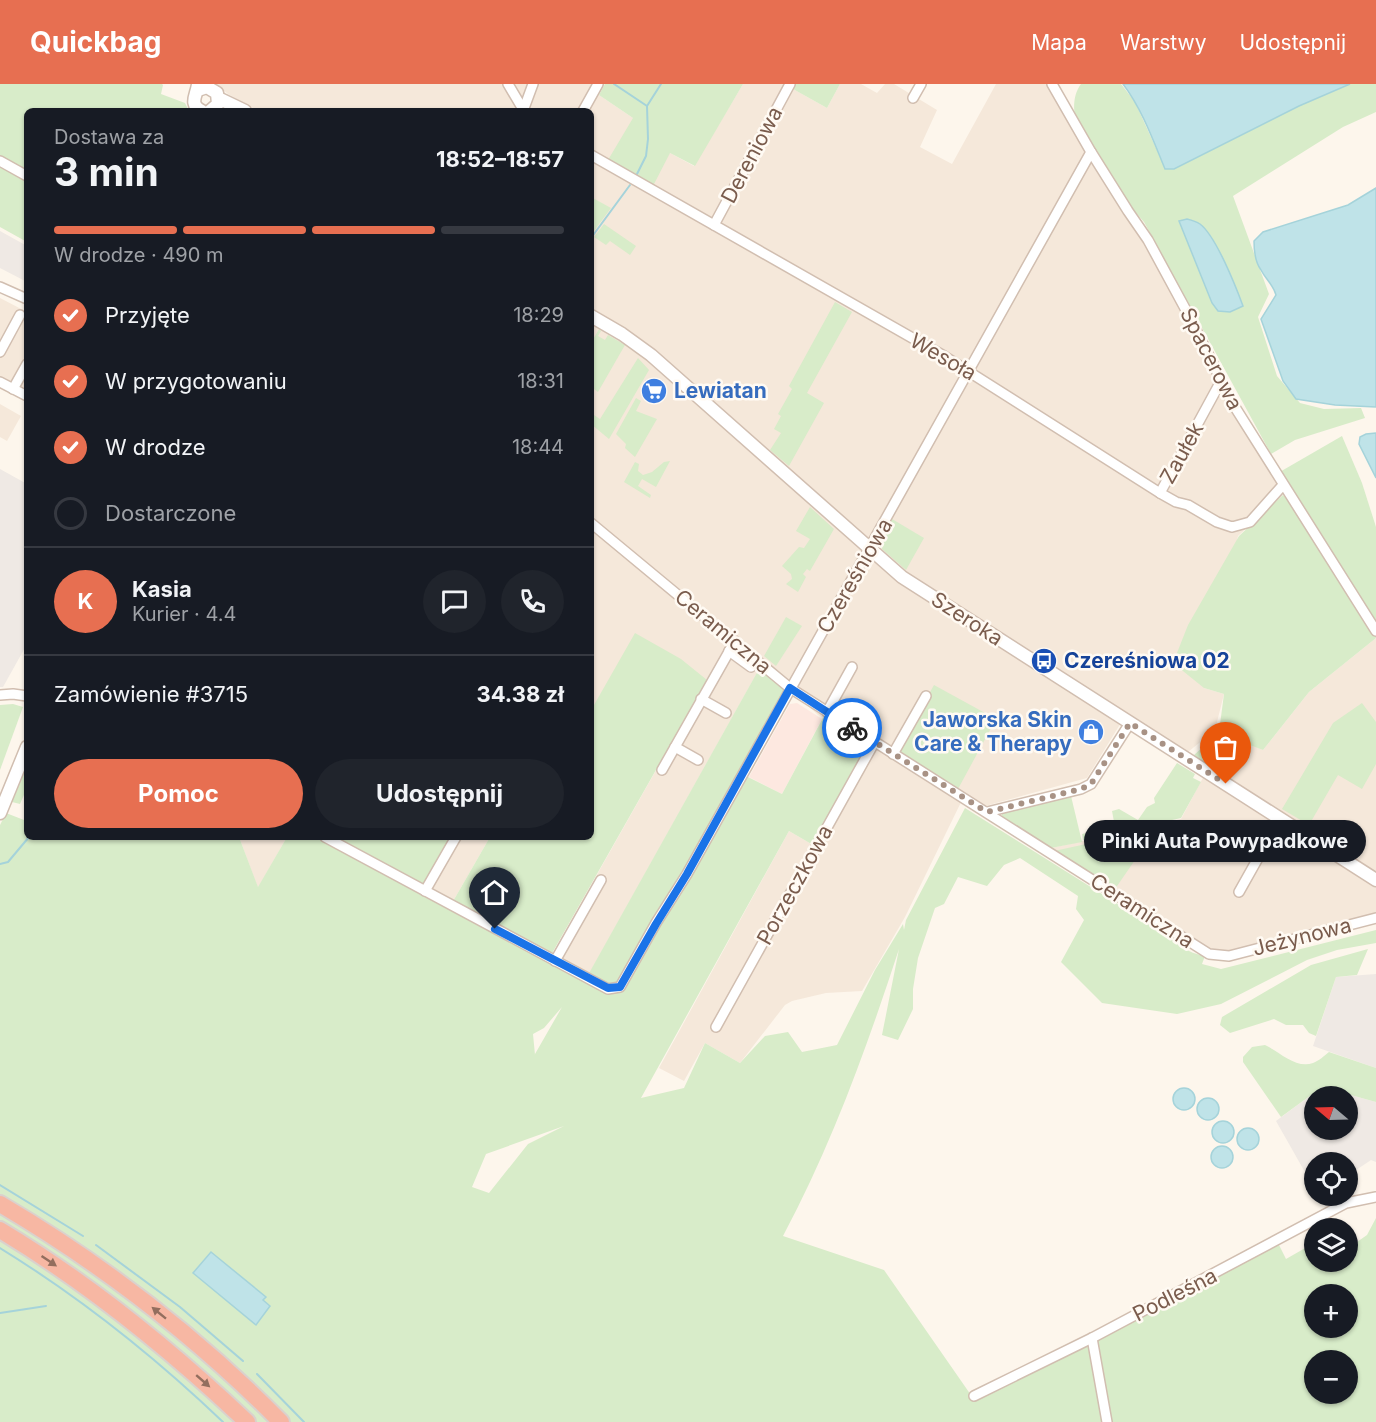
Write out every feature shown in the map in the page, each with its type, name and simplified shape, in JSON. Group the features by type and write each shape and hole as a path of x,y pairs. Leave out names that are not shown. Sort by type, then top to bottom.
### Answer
{"highway":[{"path":"0,1204 59,1240 128,1289 185,1334 281,1422"},
{"path":"0,1230 45,1258 118,1310 197,1376 247,1422"}],"street":[{"path":"508,84 522,108"},
{"path":"525,108 533,84"},
{"path":"585,108 598,84"},
{"name":"Dereniowa","path":"714,225 790,84"},
{"path":"913,98 921,84"},
{"name":"Spacerowa","path":"1052,84 1091,152 1148,240 1233,404 1376,631"},
{"path":"204,86 215,90 207,108 194,100 204,86"},
{"name":"Czereśniowa","path":"555,961 608,988 620,987 687,874 870,550 1091,152"},
{"name":"Wesoła","path":"594,157 968,371 1176,502 1188,505 1217,522 1232,527 1250,522 1283,486"},
{"path":"0,161 24,174"},
{"path":"0,287 24,298"},
{"path":"0,352 20,315"},
{"name":"Szeroka","path":"594,318 651,355 902,577 1376,880"},
{"path":"13,389 24,369"},
{"name":"Zaułek","path":"1160,492 1221,381"},
{"path":"0,382 24,394"},
{"name":"Ceramiczna","path":"594,525 790,688 1209,954 1229,956"},
{"path":"662,770 735,641"},
{"path":"729,651 751,667"},
{"path":"827,712 852,666"},
{"path":"0,695 24,696"},
{"path":"893,754 926,696"},
{"path":"701,699 726,713"},
{"path":"987,812 1081,789 1091,784 1130,723"},
{"name":"Porzeczkowa","path":"716,1027 874,743"},
{"path":"675,747 698,760"},
{"path":"0,813 24,754"},
{"path":"1239,892 1281,819"},
{"path":"331,840 555,961 601,880"},
{"path":"425,891 454,840"},
{"name":"Jeżynowa","path":"1229,956 1376,918"},
{"name":"Podleśna","path":"974,1396 1092,1338 1346,1203 1376,1197"},
{"path":"1092,1338 1107,1422"}],"shaded area":[{"path":"216,84 605,84 599,95 633,118 670,153 694,166 743,84 784,84 827,108 840,84 861,84 877,93 885,84 894,84 937,110 920,147 952,164 996,84 1046,84 1139,231 1159,258 1283,495 1238,536 1204,688 1224,694 1215,730 1188,752 1127,713 1087,778 985,806 965,794 905,917 862,991 826,993 792,1001 785,1005 740,1063 705,1043 684,1081 659,1068 789,831 813,845 869,746 817,714 762,664 588,976 551,956 707,680 594,705 594,108 253,108 228,94"},
{"path":"0,231 24,244 24,280 0,268"},
{"path":"0,298 24,310 24,394 0,382"},
{"path":"0,404 21,416 7,441 0,437"},
{"path":"0,469 24,482 24,649 3,687 0,687"},
{"path":"1376,638 1376,919 1226,956 1209,954 1047,849 1181,819 1206,772 1226,784 1250,744 1263,750 1309,692"},
{"path":"797,703 822,719 782,794 749,777 790,704"},
{"path":"240,840 285,840 258,888"},
{"path":"450,840 488,840 452,903 424,888"},
{"path":"1376,974 1376,1068 1313,1046 1336,977"},
{"path":"1358,1097 1376,1102 1376,1162 1371,1160 1358,1169 1358,1152 1304,1152 1304,1170 1276,1121 1304,1100 1304,1140 1358,1140"}],"green space":[{"path":"0,84 162,84 161,94 185,103 188,108 24,108 24,168 0,156"},
{"path":"605,84 743,84 695,166 670,153 653,186 608,160 633,118 599,95"},
{"path":"784,84 840,84 827,108"},
{"path":"1081,84 1121,84 1135,102 1165,168 1174,169 1299,106 1350,84 1376,84 1376,112 1343,127 1233,196 1269,294 1258,317 1277,376 1300,403 1324,409 1361,408 1365,418 1295,440 1271,454 1144,222 1124,199 1075,117 1075,100"},
{"path":"0,167 24,179 24,240 0,227"},
{"path":"594,199 611,208 594,231"},
{"path":"604,224 636,246 630,255 610,241 606,245 594,237"},
{"path":"835,302 852,312 807,393 824,403 789,466 770,450 781,433 774,429 781,416 778,414 792,389 789,386"},
{"path":"599,329 601,331 598,336 605,340 608,335 625,345 598,392 594,389 594,338"},
{"path":"638,358 649,370 609,439 594,426 594,415 600,419"},
{"path":"636,398 641,401 636,411 657,419 635,457 625,448 626,444 616,434"},
{"path":"1342,436 1362,483 1376,527 1376,622 1367,612 1278,473"},
{"path":"670,461 656,487 642,479 638,486 651,495 650,498 624,482 635,462 639,464 638,471 643,475 652,472 664,462"},
{"path":"1283,495 1293,505 1376,638 1309,692 1263,750 1250,745 1229,779 1193,756 1219,732 1224,694 1204,688 1173,663 1188,625 1239,536"},
{"path":"810,507 834,529 810,571 807,569 803,574 806,577 798,592 786,584 792,579 791,574 782,566 799,547 804,548 810,539 796,531"},
{"path":"892,519 924,538 906,570 882,549 883,535"},
{"path":"786,617 802,626 776,666 764,656"},
{"path":"635,633 681,659 707,680 551,955 588,975 759,669 786,691 740,773 782,794 825,714 869,746 813,845 789,831 641,1098 684,1088 705,1043 740,1063 765,1036 788,1032 802,1052 837,1045 875,970 903,924 904,930 906,920 965,808 1164,933 1183,948 1205,956 1202,964 1221,969 1376,930 1376,943 1337,950 1307,960 1221,1004 1177,1014 1102,1003 1061,962 1084,920 1076,909 1078,896 1020,858 1004,865 987,886 958,877 944,904 935,908 918,958 913,989 913,1009 898,1040 882,1035 899,949 833,1131 783,1236 884,1270 973,1398 1278,1243 1286,1259 1304,1249 1304,1272 1358,1272 1358,1241 1367,1235 1376,1218 1376,1422 0,1422 0,825 6,813 24,820 24,840 240,840 258,887 285,840 450,840 424,888 452,903 488,840 594,840 594,705","holes":["562,1007 535,1054 533,1034 544,1028","564,1126 528,1144 489,1193 472,1187 486,1154"]},
{"path":"934,685 996,719 958,789 897,751"},
{"path":"1362,703 1376,722 1376,764 1362,789 1338,775 1309,825 1282,809 1333,723"},
{"path":"13,704 23,707 0,770 0,705"},
{"path":"1177,763 1195,774 1193,778 1201,782 1181,818 1083,840 1082,834 1115,827 1112,811 1119,809 1138,820 1147,807 1155,803 1154,798"},
{"path":"24,772 24,795 20,804 12,802"},
{"path":"1071,796 1082,842 1051,848 1002,819 1002,814"},
{"path":"1123,836 1128,854 1135,860 1115,889 1054,851"},
{"path":"1368,949 1357,975 1336,977 1316,1036 1309,1033 1303,1025 1286,1025 1274,1019 1230,1033 1220,1025 1222,1017 1311,965"},
{"path":"1265,1045 1300,1064 1313,1063 1329,1052 1376,1068 1376,1102 1358,1097 1358,1086 1304,1086 1304,1100 1281,1117 1243,1062 1243,1057 1252,1047"}],"water":[{"path":"1123,84 1350,84 1299,106 1174,169 1165,169 1141,114"},
{"path":"1376,188 1376,407 1335,405 1296,399 1283,381 1261,319 1276,295 1257,264 1254,241 1263,232 1348,205"},
{"path":"1187,219 1200,224 1212,239 1225,262 1243,306 1230,312 1218,311 1212,303 1179,221"},
{"path":"1376,433 1376,478 1359,444 1360,437"},
{"path":"1184,1088 1192,1091 1195,1099 1192,1107 1184,1110 1176,1107 1173,1099 1176,1091"},
{"path":"1208,1098 1216,1101 1219,1109 1216,1117 1208,1120 1200,1117 1197,1109 1200,1101"},
{"path":"1223,1121 1231,1124 1234,1132 1231,1140 1223,1143 1215,1140 1212,1132 1215,1124"},
{"path":"1248,1128 1256,1131 1259,1139 1256,1147 1248,1150 1240,1147 1237,1139 1240,1131"},
{"path":"1222,1146 1230,1149 1233,1157 1230,1165 1222,1168 1214,1165 1211,1157 1214,1149"},
{"path":"211,1252 266,1297 263,1300 270,1306 256,1325 193,1273"}],"waterway":[{"path":"614,84 647,106"},
{"path":"637,174 646,156 647,106 661,84"},
{"path":"594,234 630,185"},
{"path":"0,864 8,862 26,840"},
{"path":"0,1185 83,1236"},
{"path":"96,1245 180,1307 243,1361"},
{"path":"0,1248 59,1287 116,1329 171,1374 223,1422"},
{"path":"0,1313 46,1306"},
{"path":"257,1374 304,1422"}],"way so far":[{"path":"852,728 987,812 1081,789 1091,784 1130,723 1226,784"}],"place":[{"name":"Lewiatan","path":"654,391"},
{"name":"Czereśniowa 02","path":"1044,661"},
{"name":"Jaworska Skin Care & Therapy","path":"1091,732"},
{"name":"Pinki Auta Powypadkowe","path":"1226,784"}],"route":[{"path":"495,929 608,988 620,987 687,874 790,688 852,728"}]}
